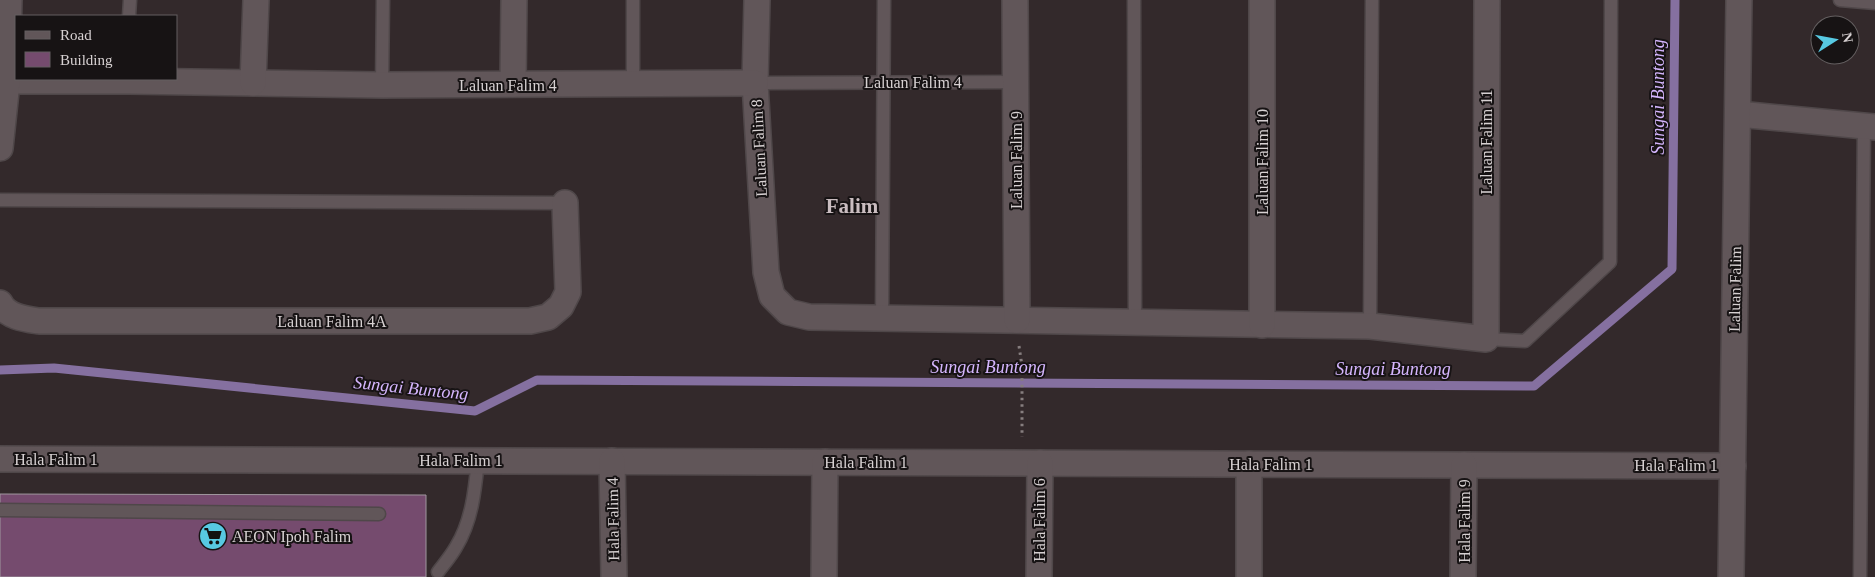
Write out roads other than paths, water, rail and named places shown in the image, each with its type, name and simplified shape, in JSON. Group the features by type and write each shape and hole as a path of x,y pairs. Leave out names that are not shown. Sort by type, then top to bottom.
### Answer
{"street":[{"path":"0,148 9,0"},
{"path":"253,83 256,0"},
{"path":"513,84 514,0"},
{"name":"Laluan Falim 8","path":"757,0 755,83 766,272 772,296 788,312 810,317 882,318"},
{"name":"Laluan Falim 9","path":"1015,0 1017,320"},
{"name":"Laluan Falim 10","path":"1262,0 1262,325"},
{"name":"Laluan Falim 11","path":"1486,339 1487,0"},
{"name":"Laluan Falim","path":"1731,577 1739,0"},
{"name":"Laluan Falim 4","path":"4,82 129,80 382,86 755,83"},
{"path":"1738,114 1870,126"},
{"name":"Laluan Falim 4A","path":"0,303 1,306 18,318 39,321 530,321 548,318 561,306 568,292 565,203"},
{"path":"882,318 1370,326 1486,339"},
{"name":"Hala Falim 1","path":"0,459 1733,466"},
{"name":"Hala Falim 4","path":"612,461 614,577"},
{"path":"824,577 825,462"},
{"name":"Hala Falim 6","path":"1039,577 1040,463"},
{"path":"1249,464 1249,577"},
{"name":"Hala Falim 9","path":"1464,464 1464,577"}],"lane":[{"path":"129,15 130,0"},
{"path":"382,86 383,0"},
{"path":"633,0 633,85"},
{"path":"882,318 884,0"},
{"path":"1134,0 1134,322"},
{"path":"1370,326 1372,0"},
{"path":"1486,339 1525,341 1610,262 1610,0"},
{"path":"1840,0 1875,3"},
{"name":"Laluan Falim 4","path":"755,83 1016,82"},
{"path":"1860,577 1870,126"},
{"path":"0,200 565,203"},
{"path":"438,572 456,547 466,524 474,497 478,460"},
{"path":"0,510 379,514"}],"waterway":[{"name":"Sungai Buntong","path":"0,370 54,368 475,411 537,380 1534,386 1672,269 1675,0"}],"place":[{"name":"AEON Ipoh Falim","path":"213,536"}],"district":[{"name":"Falim","path":"852,206"}]}
